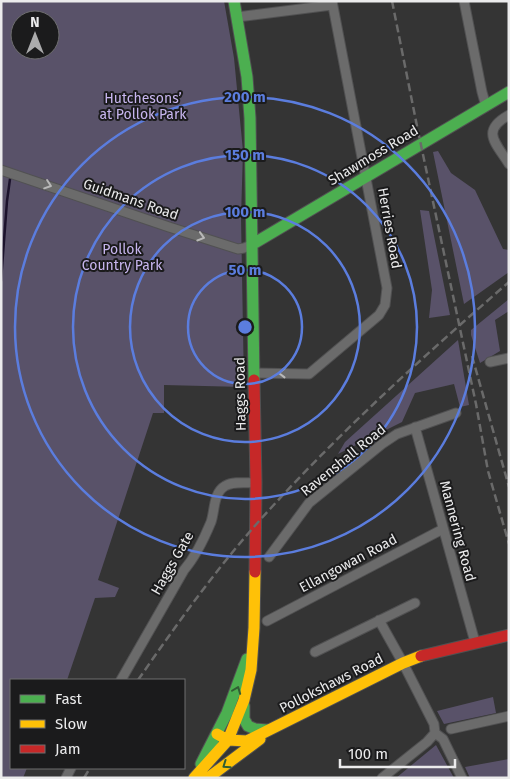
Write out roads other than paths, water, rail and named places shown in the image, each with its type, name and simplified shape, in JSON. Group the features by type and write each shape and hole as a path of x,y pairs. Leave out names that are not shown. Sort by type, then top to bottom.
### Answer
{"main road":[{"name":"Haggs Road","path":"194,778 228,740 244,700 250,676 253,637 256,483 249,100 244,55 234,1"},
{"name":"Shawmoss Road","path":"253,244 509,92"},
{"name":"Pollokshaws Road","path":"228,740 248,741 403,663 423,655 509,635"},
{"name":"Haggs Road","path":"217,734 236,693 253,637"},
{"path":"244,700 246,726 252,730 272,730"},
{"path":"208,778 272,730"},
{"path":"194,778 217,734 228,740"}],"street":[{"path":"464,1 486,106"},
{"path":"237,17 332,3"},
{"name":"Herries Road","path":"254,373 309,374 379,315 386,299 387,288 367,177 332,3"},
{"path":"509,115 498,121 493,127 492,134 509,164"},
{"name":"Guidmans Road","path":"1,170 169,228 238,249 253,244"},
{"path":"490,362 509,358"},
{"name":"Ravenshall Road","path":"269,557 309,503 382,444 396,434 456,413"},
{"name":"Mannering Road","path":"415,427 475,642"},
{"name":"Haggs Gate","path":"122,679 184,570 196,554 211,521 219,491 231,484 256,483"},
{"name":"Ellangowan Road","path":"267,621 443,528"},
{"path":"315,652 415,603"},
{"path":"378,620 403,663 434,724 435,732 443,739 462,778"},
{"path":"451,729 509,716"},
{"path":"382,778 427,742 435,732"}],"waterway":[{"path":"1,281 10,179"}],"railway":[{"path":"392,1 476,404 488,471 509,544"},
{"path":"139,679 218,571 270,509 327,449 386,392 509,282"},
{"path":"472,356 509,487"},
{"path":"84,778 89,769"}],"park label":[{"name":"Hutchesons’ at Pollok Park","path":"143,106"},
{"name":"Pollok Country Park","path":"122,258"}]}
